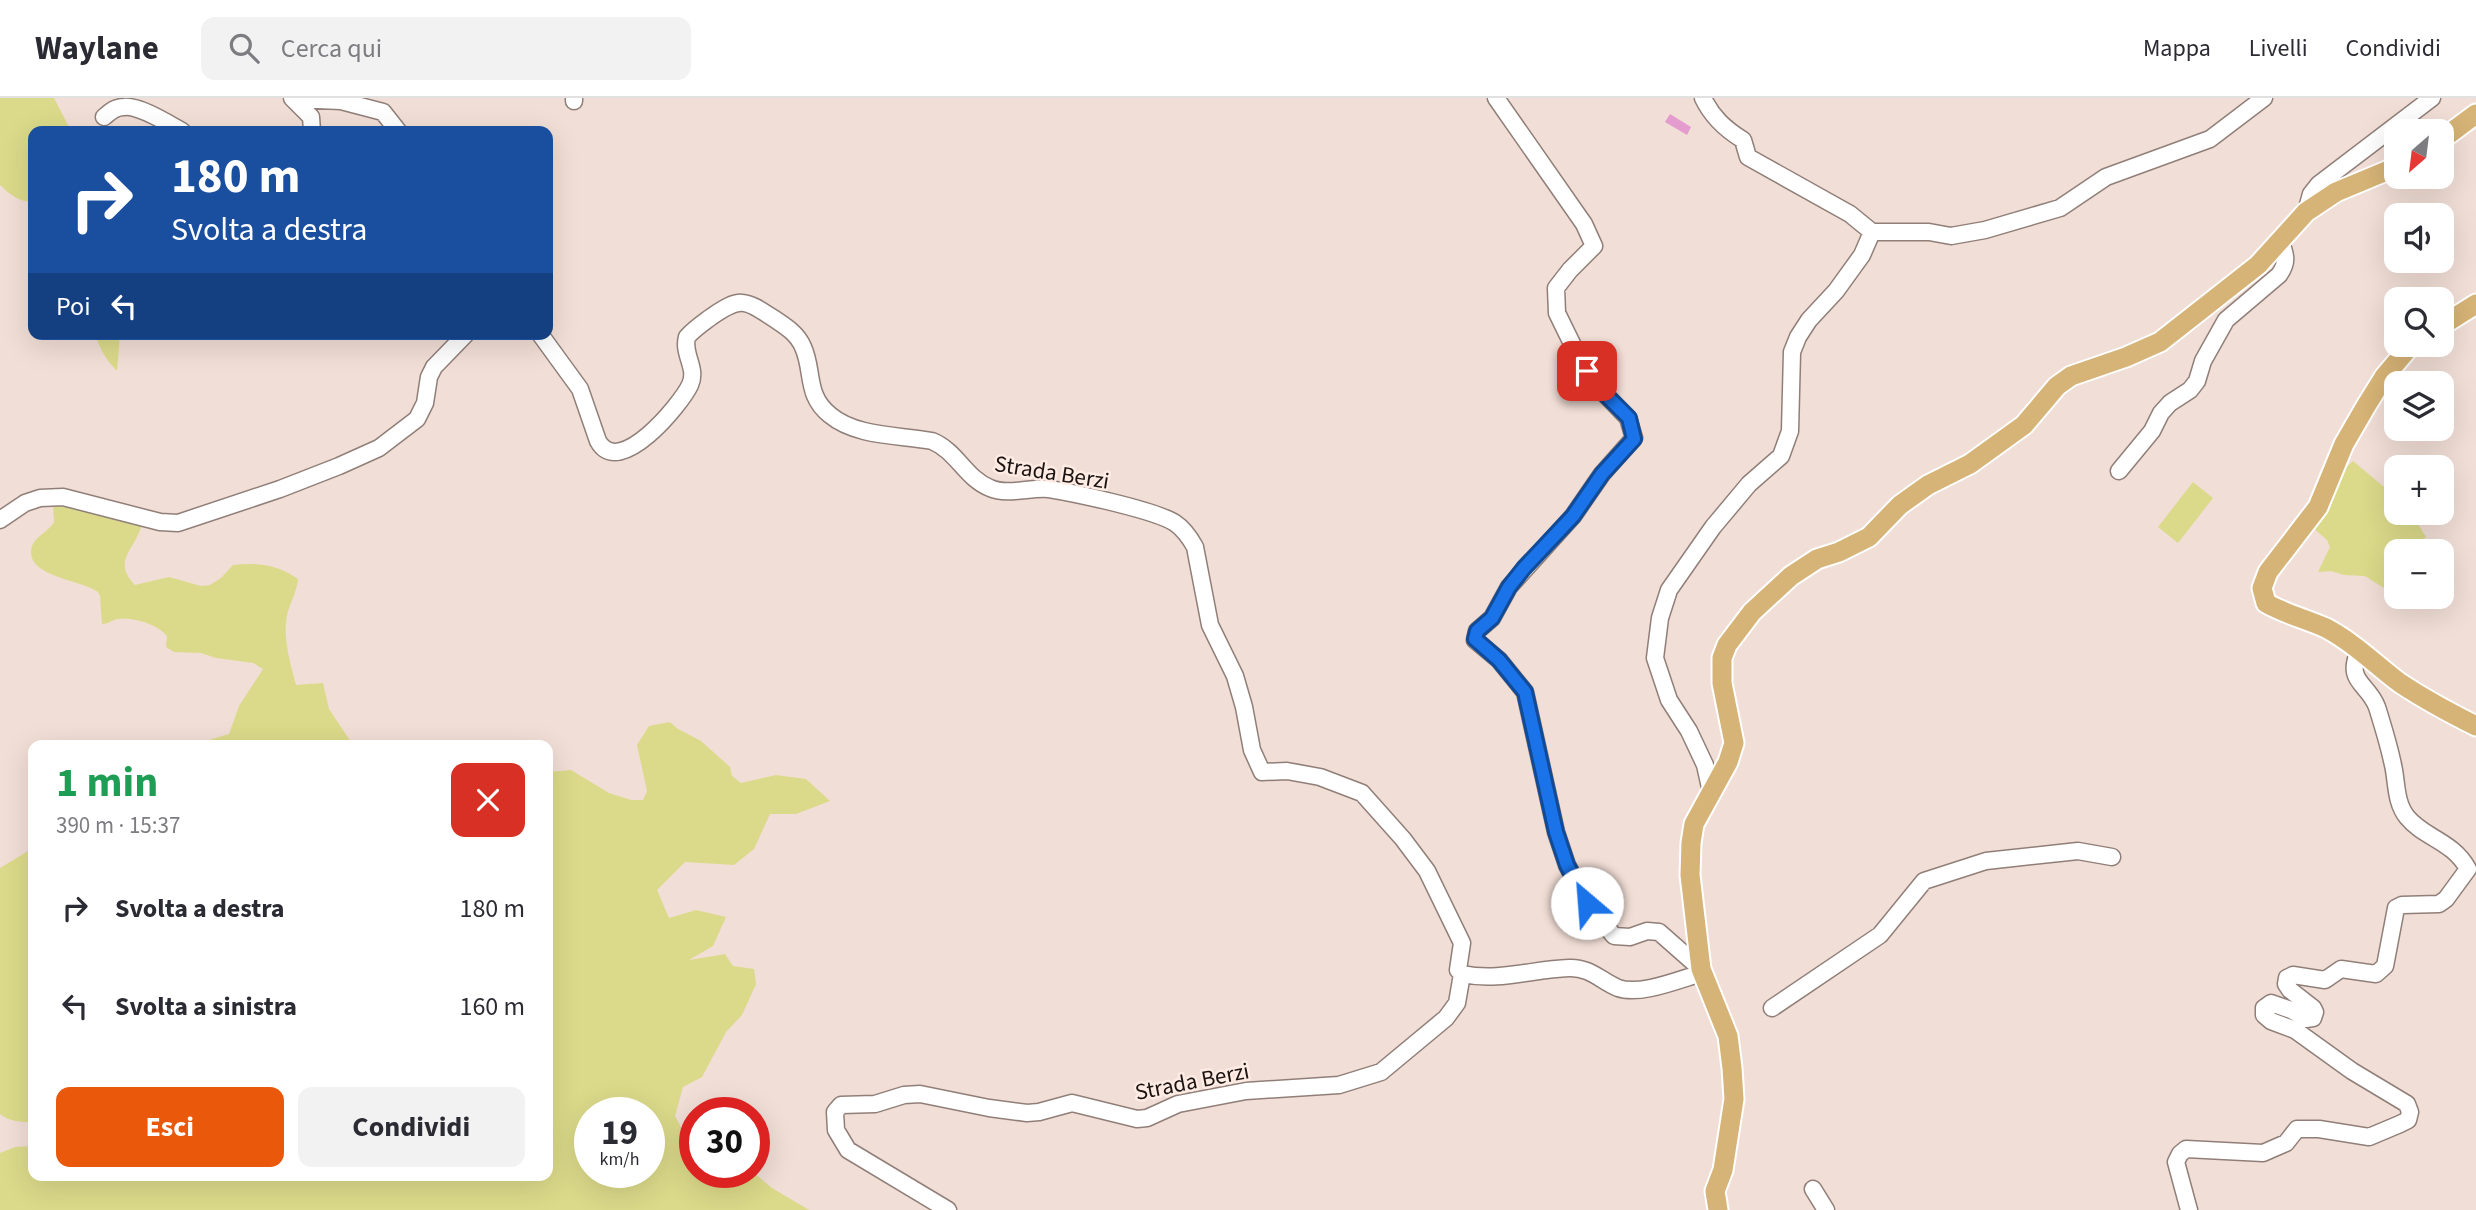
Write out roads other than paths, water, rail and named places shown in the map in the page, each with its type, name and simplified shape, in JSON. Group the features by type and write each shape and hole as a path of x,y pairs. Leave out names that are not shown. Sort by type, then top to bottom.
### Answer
{"main road":[{"path":"2454,130 2476,114"},
{"path":"1718,1210 1715,1191 1723,1170 1734,1099 1728,1036 1702,971 1692,903 1691,843 1694,824 1728,762 1734,743 1722,683 1722,658 1727,645 1771,593 1817,559 1839,552 1869,537 1899,505 1928,485 1970,464 2008,437 2024,425 2057,386 2071,376 2160,342 2258,265 2306,212 2336,192 2384,172"},
{"path":"2454,318 2476,304"},
{"path":"2401,357 2384,377 2344,444 2318,507 2268,572 2262,588 2266,603 2284,613 2326,628 2437,706 2476,726"}],"street":[{"path":"1496,98 1584,224 1594,247 1556,288 1557,313 1578,358 1595,384 1629,418 1634,439 1602,474 1573,516 1524,568 1509,587 1492,618 1477,631 1475,639 1499,660 1525,692 1556,832 1567,865 1587,903 1614,936 1630,937 1647,931 1659,932 1702,971"},
{"path":"1703,98 1711,115 1743,140 1748,157 1850,214 1872,232 1929,232 1951,236 1985,230 2060,208 2106,177 2210,139 2263,98"},
{"path":"2306,212 2311,194 2319,184 2432,98"},
{"path":"293,99 311,117 312,126"},
{"path":"293,99 341,102 383,112 394,126"},
{"path":"104,117 114,109 127,106 173,126"},
{"path":"1711,792 1705,765 1689,731 1669,700 1655,657 1660,618 1669,590 1713,527 1749,484 1781,456 1790,431 1792,352 1798,337 1808,320 1836,291 1862,256 1872,232"},
{"path":"2119,471 2152,431 2161,413 2197,381 2203,361 2227,320 2286,266 2281,242"},
{"name":"Strada Berzi","path":"545,340 575,379 598,441 607,450 621,452 638,443 667,417 687,390 693,376 685,351 687,338 730,304 746,303 789,328 797,337 805,354 814,396 829,415 840,422 865,431 941,444 978,482 996,490 1049,489 1126,507 1174,523 1195,547 1210,625 1235,676 1252,750 1262,772 1287,771 1320,777 1362,793 1427,871 1462,943 1458,970 1462,974 1457,1003 1446,1018 1381,1072 1339,1085 1246,1091 1178,1104 1147,1118 1136,1119 1072,1102 1027,1113 920,1094 904,1095 875,1104 841,1105 837,1108 836,1130 848,1150 947,1210"},
{"path":"0,520 25,503 40,498 63,497 160,522 178,523 280,489 379,447 417,419 425,403 429,377 434,367 460,340"},
{"path":"2189,1210 2176,1162 2179,1154 2186,1149 2263,1153 2286,1143 2297,1129 2319,1129 2369,1137 2407,1120 2410,1112 2407,1104 2352,1071 2295,1030 2271,1021 2264,1015 2264,1008 2271,1003 2306,1019 2313,1018 2313,1008 2286,984 2287,978 2293,975 2325,980 2341,969 2376,974 2385,966 2396,908 2402,905 2439,904 2468,869 2442,841 2421,829 2407,816 2397,796 2393,766 2376,705 2356,680 2353,664 2359,651"},
{"path":"1772,1008 1880,935 1924,881 1986,861 2078,851 2112,857"},
{"path":"1462,974 1498,977 1569,968 1583,969 1616,987 1631,990 1702,971"},
{"path":"1813,1189 1826,1210"}]}
